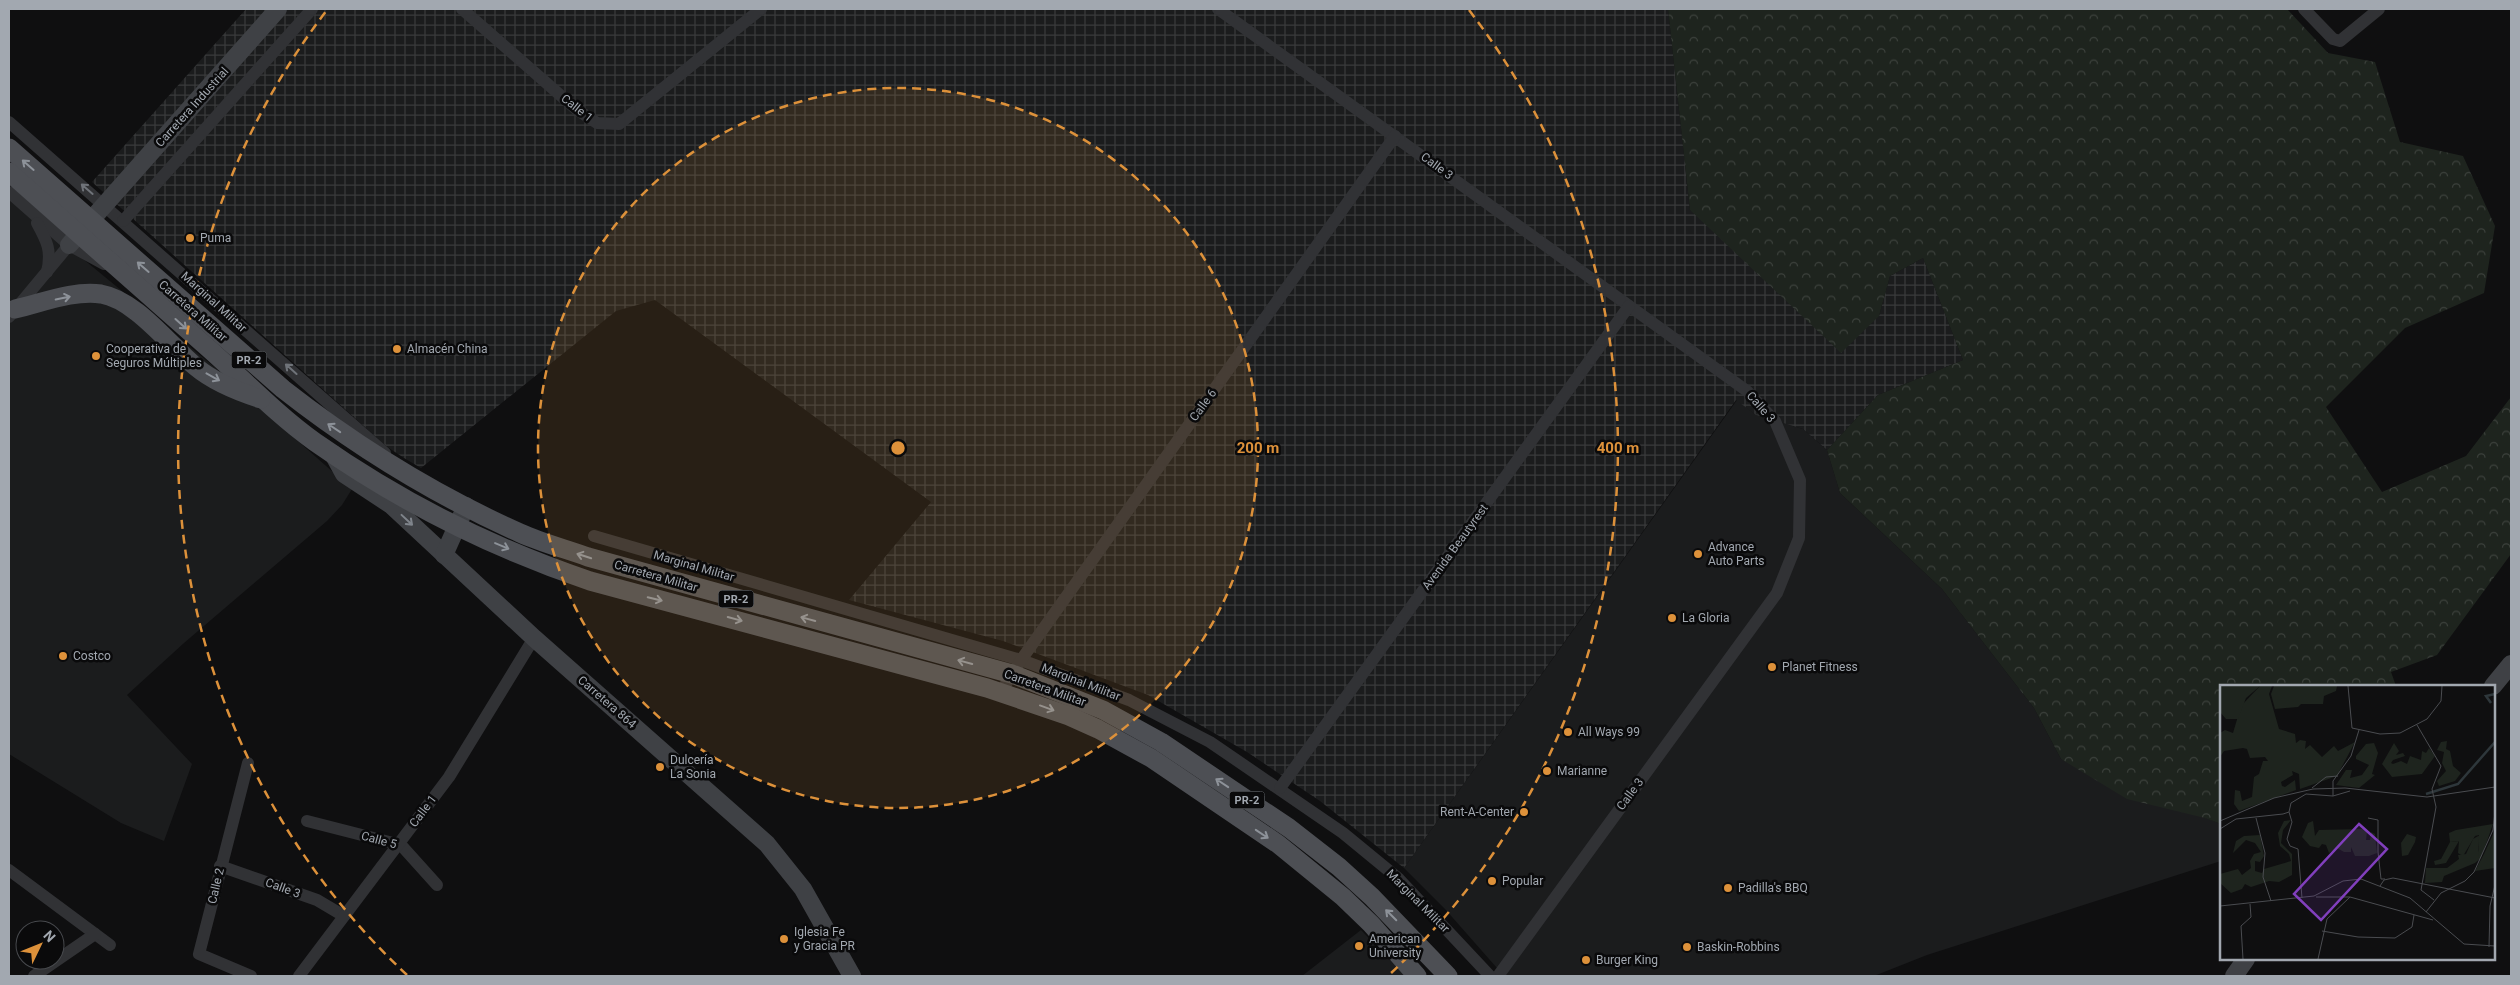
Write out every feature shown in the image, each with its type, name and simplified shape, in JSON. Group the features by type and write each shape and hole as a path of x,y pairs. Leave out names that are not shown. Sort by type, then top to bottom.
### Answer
{"main road":[{"name":"Carretera Militar","path":"9,148 80,233 283,390 350,439 419,482 522,534 588,557 639,572 1016,667 1067,694 1130,723 1281,823 1339,867 1372,897 1448,976"},
{"name":"Carretera Militar","path":"9,172 306,435 373,480 457,527 560,571 590,581 1001,692 1069,716 1124,742 1278,844 1343,897 1371,924 1417,976"},
{"path":"12,313 84,294 109,297 127,304 198,369 236,391 269,402"}],"street":[{"name":"Carretera Industrial","path":"105,204 278,9"},
{"path":"123,221 312,9"},
{"name":"Calle 1","path":"462,9 576,109 597,123 619,124 760,9"},
{"name":"Calle 3","path":"1218,9 1747,391 1775,421 1800,480 1799,538 1777,593 1498,976"},
{"path":"2304,9 2333,39 2340,41 2378,9"},
{"name":"Marginal Militar","path":"9,122 105,204 419,482"},
{"name":"Calle 6","path":"1001,692 1016,667 1395,136"},
{"path":"9,192 31,212 49,243 50,258 46,273"},
{"path":"12,313 105,204"},
{"path":"31,212 80,233"},
{"name":"Avenida Beautyrest","path":"1280,788 1629,306"},
{"name":"Carretera 864","path":"333,454 344,474 391,505 534,638 767,844 803,889 852,976"},
{"path":"444,555 466,506"},
{"name":"Marginal Militar","path":"594,536 1016,667 1129,700 1210,742 1343,832 1399,879 1490,976"},
{"path":"639,572 660,556"},
{"name":"Calle 1","path":"299,976 449,776 534,638"},
{"path":"2494,685 2511,664"},
{"name":"Calle 2","path":"248,763 220,866 200,954 251,976"},
{"name":"Calle 5","path":"306,821 401,845 437,885"},
{"name":"Calle 3","path":"220,866 317,900 344,916"},
{"path":"9,870 110,946"},
{"path":"34,976 95,934"},
{"path":"2234,976 2245,960"}],"shaded area":[{"path":"246,9 1668,9 1690,210 1879,316 1890,276 1923,258 1963,360 1878,395 1827,450 1803,429 1756,415 1736,400 1404,868 1320,801 1247,752 1148,695 1003,641 849,600 931,502 655,300 616,311 421,468 386,446 92,182"},
{"path":"9,198 218,370 352,489 342,505 327,521 184,643 127,695 192,764 164,841 121,823 9,754"},
{"path":"1737,400 1756,415 1803,429 1827,450 1840,493 1942,589 2034,708 2061,759 2220,824 2220,861 1927,955 1874,976 1504,976 1445,909 1404,868"},
{"name":"American University","path":"1361,930 1405,976 1302,976"}],"green space":[{"path":"1668,9 2287,9 2328,53 2375,62 2400,142 2463,156 2495,226 2484,293 2405,328 2326,407 2382,492 2466,456 2511,397 2511,554 2437,655 2391,672 2396,685 2220,685 2220,824 2205,818 2127,799 2061,759 2034,708 1942,589 1840,493 1827,450 1878,395 1963,360 1923,258 1890,276 1879,316 1841,353 1690,210"}],"place":[{"name":"Puma","path":"190,238"},
{"name":"Almacén China","path":"397,349"},
{"name":"Cooperativa de Seguros Múltiples","path":"96,356"},
{"name":"Advance Auto Parts","path":"1698,554"},
{"name":"La Gloria","path":"1672,618"},
{"name":"Costco","path":"63,656"},
{"name":"Planet Fitness","path":"1772,667"},
{"name":"All Ways 99","path":"1568,732"},
{"name":"Dulcería La Sonia","path":"660,767"},
{"name":"Marianne","path":"1547,771"},
{"name":"Rent-A-Center","path":"1524,812"},
{"name":"Popular","path":"1492,881"},
{"name":"Padilla's BBQ","path":"1728,888"},
{"name":"Iglesia Fe y Gracia PR","path":"784,939"},
{"name":"American University","path":"1359,946"},
{"name":"Baskin-Robbins","path":"1687,947"},
{"name":"Burger King","path":"1586,960"}]}
